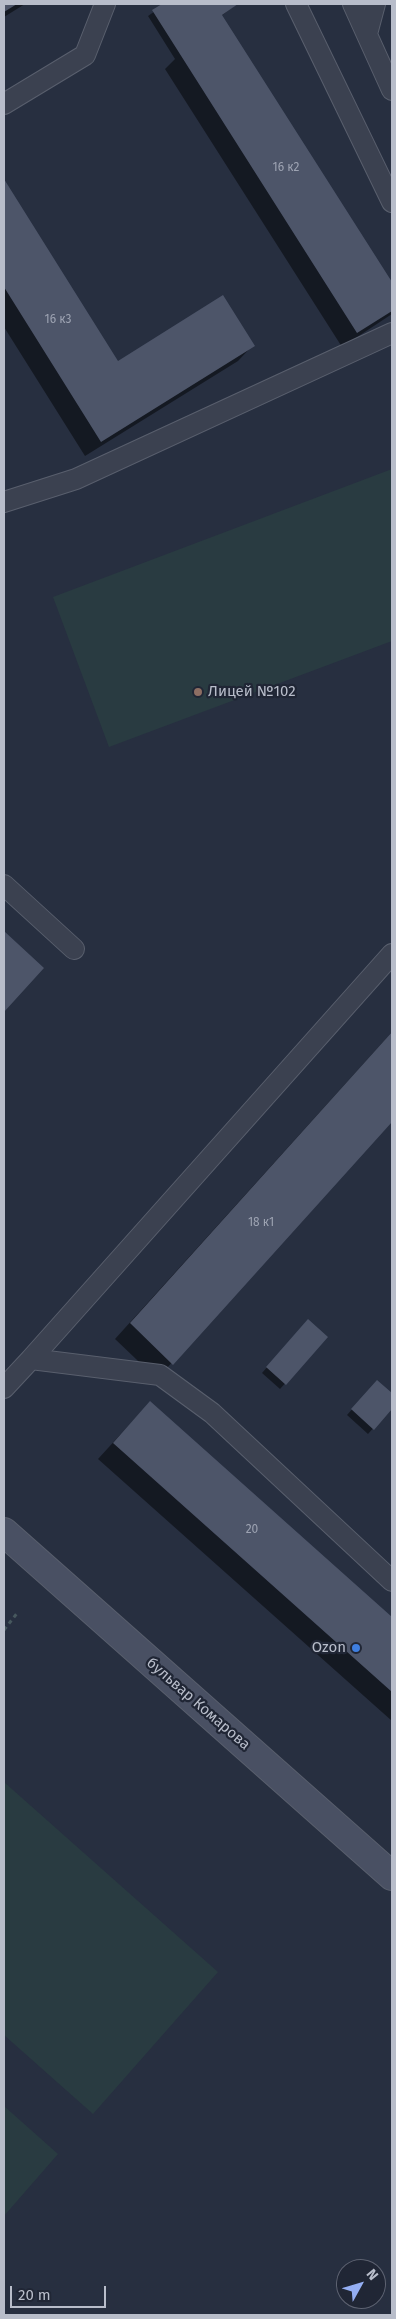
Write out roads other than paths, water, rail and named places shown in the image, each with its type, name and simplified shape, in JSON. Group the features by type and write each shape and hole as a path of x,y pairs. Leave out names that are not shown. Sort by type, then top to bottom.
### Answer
{"street":[{"name":"бульвар Комарова","path":"4,1532 392,1876"}],"lane":[{"path":"4,104 85,55 105,4"},
{"path":"296,4 392,202"},
{"path":"352,4 392,90"},
{"path":"366,34 375,4"},
{"path":"4,502 76,479 392,333"},
{"path":"4,885 74,949"},
{"path":"4,1388 392,954"},
{"path":"31,1359 160,1375 212,1413 392,1581"}],"place":[{"name":"Лицей №102","path":"198,692"},
{"name":"Ozon","path":"356,1648"}]}
